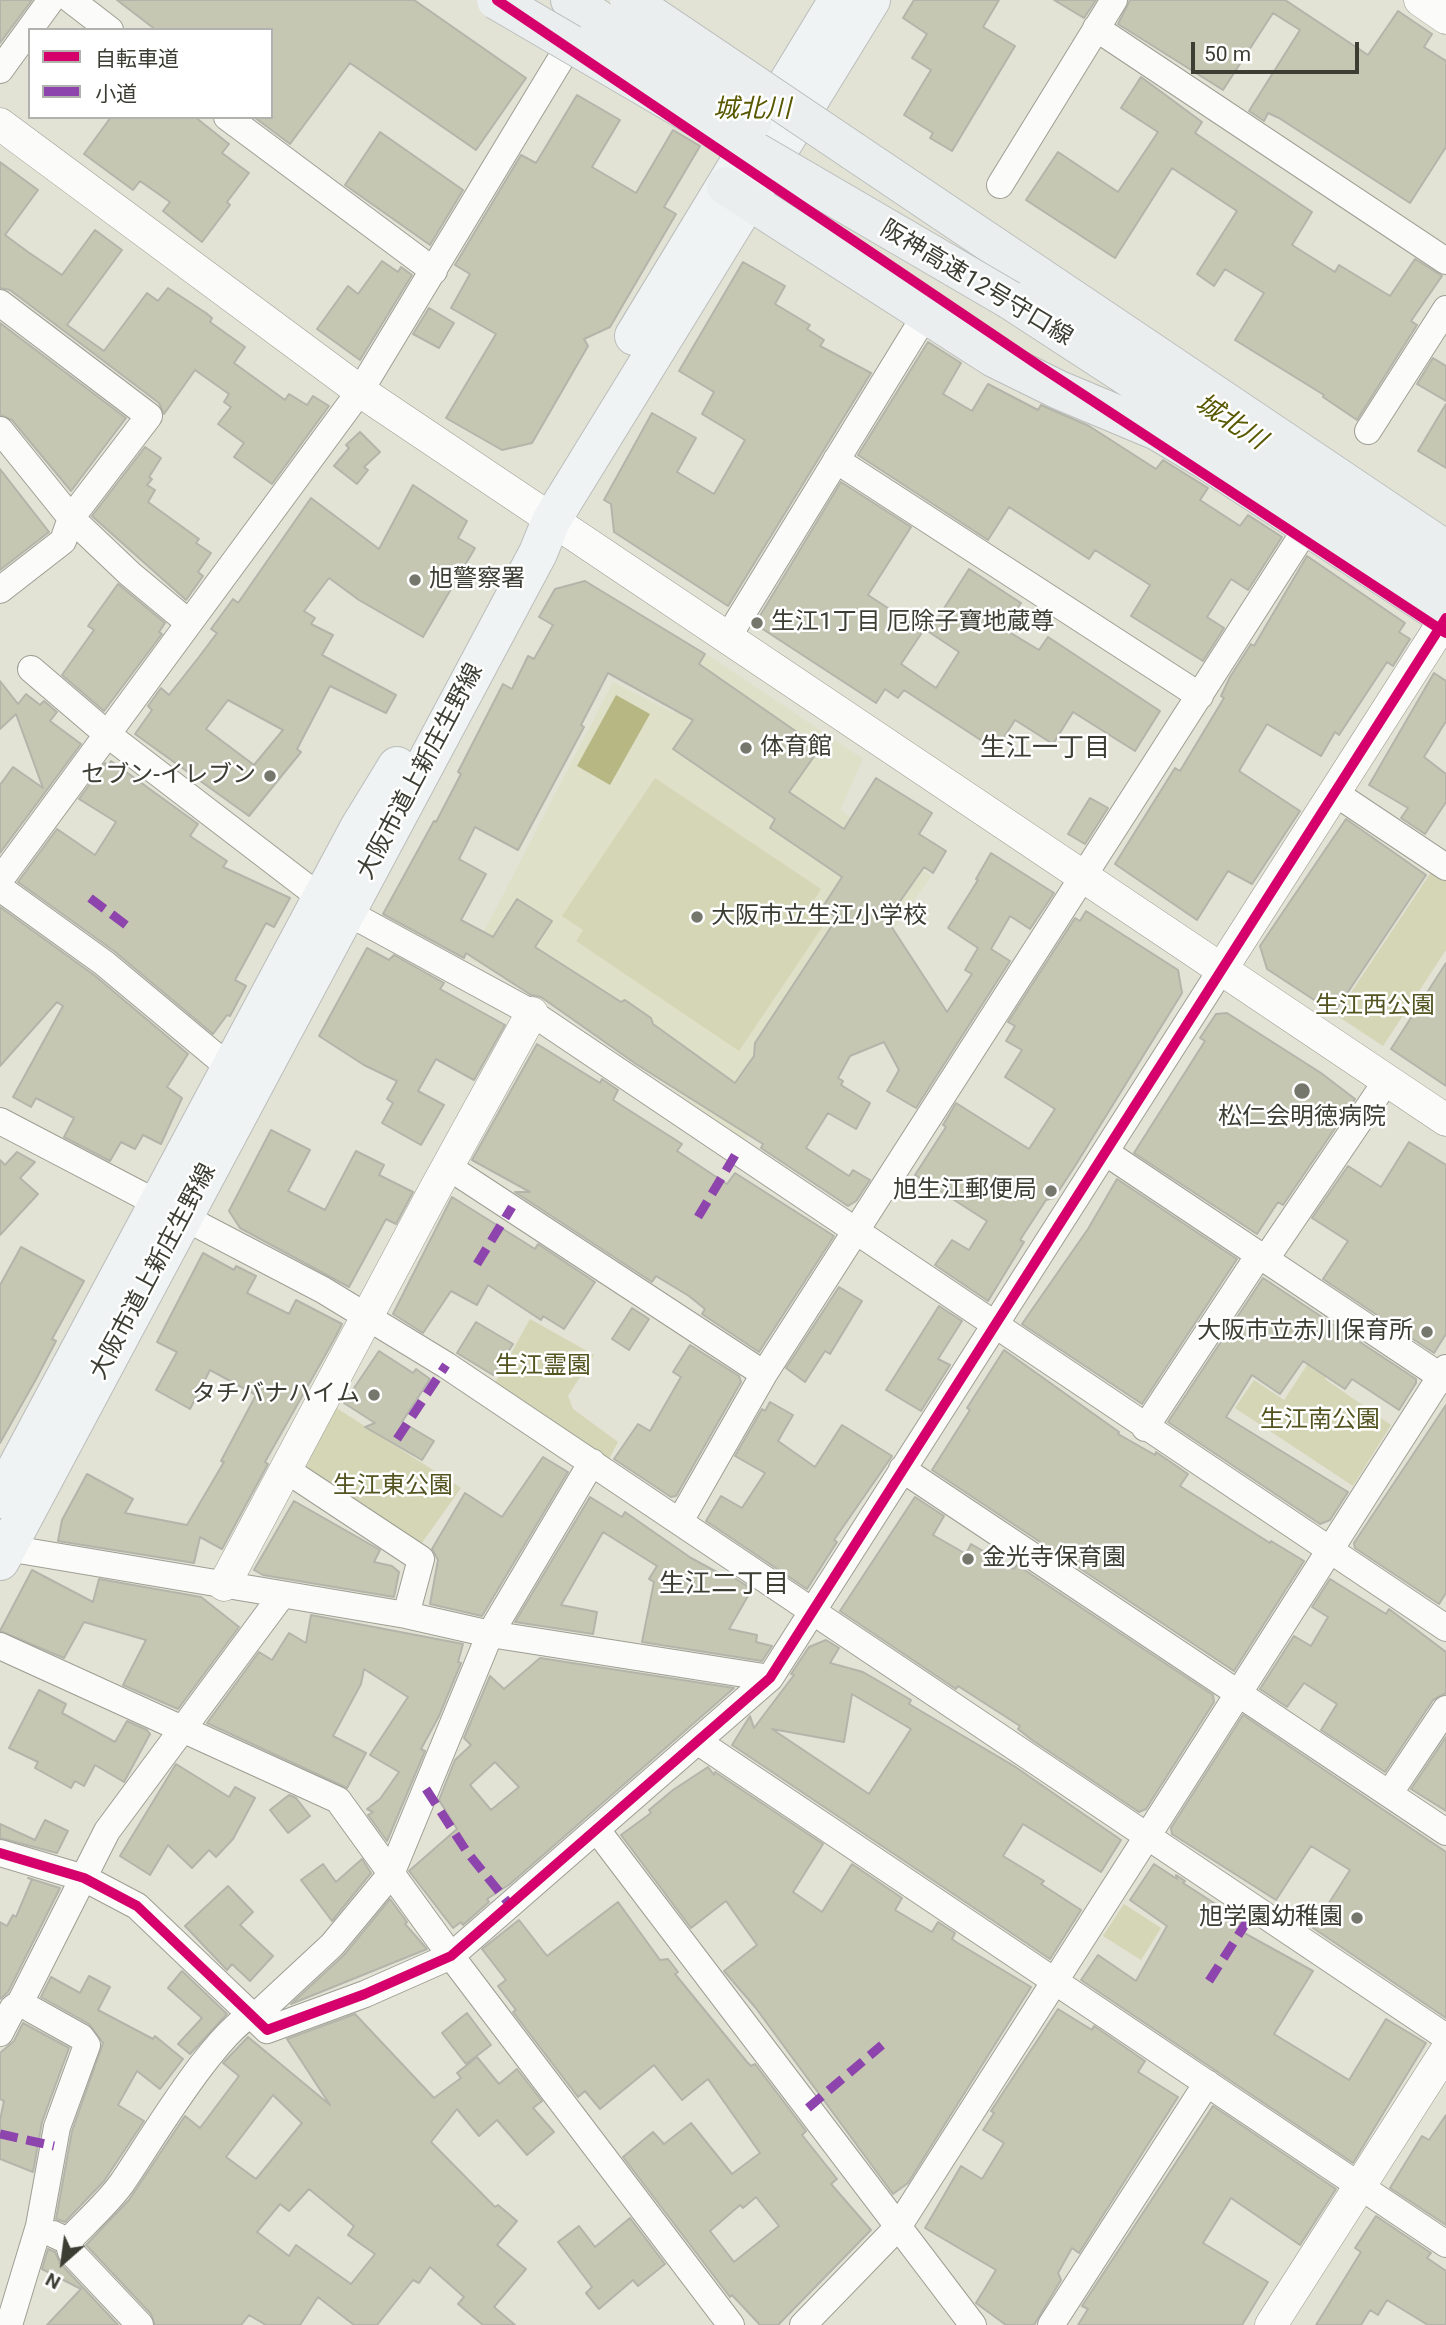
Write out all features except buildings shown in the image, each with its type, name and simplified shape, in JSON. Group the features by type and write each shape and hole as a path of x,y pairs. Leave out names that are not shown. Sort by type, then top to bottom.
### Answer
{"highway":[{"name":"阪神高速12号守口線","path":"496,0 990,287 1446,584"},
{"path":"570,0 835,178 990,287"},
{"name":"阪神高速12号守口線","path":"629,0 1446,550"},
{"path":"666,0 853,151"},
{"path":"742,187 817,243 994,358 1059,390 1157,431 1204,459 1442,624"}],"main road":[{"name":"大阪市道上新庄生野線","path":"818,61 838,0"},
{"name":"大阪市道上新庄生野線","path":"4,1554 170,1211 333,906 538,553 541,514 697,287 742,187 818,61 871,0"},
{"name":"大阪市道上新庄生野線","path":"0,1499 170,1211 230,1068 333,906"}],"street":[{"path":"31,28 51,0"},
{"path":"71,0 107,28"},
{"path":"1000,185 1114,0"},
{"path":"1420,0 1446,18"},
{"path":"1096,28 1446,261"},
{"path":"0,70 28,32"},
{"path":"0,880 360,391 562,57"},
{"path":"230,119 434,271"},
{"path":"0,124 360,391 1446,1120"},
{"path":"0,303 149,416 71,518 63,541 0,590"},
{"path":"1367,431 1446,309"},
{"path":"728,638 918,327"},
{"path":"0,430 71,518 189,623"},
{"path":"836,460 1200,696"},
{"path":"680,1521 764,1374 1297,543"},
{"path":"0,1853 84,1878 137,1906 267,2030 365,1994 451,1956 700,1742 770,1678 1442,624"},
{"path":"32,669 107,734 333,906 532,1013 1145,1428 1446,1628"},
{"path":"1335,793 1446,867"},
{"path":"0,888 104,963 230,1068"},
{"path":"224,1585 447,1166 532,1013"},
{"path":"1145,1428 1387,1080"},
{"path":"0,1121 367,1317 592,1462 1146,1838 1446,2037"},
{"path":"803,2325 898,2227 1444,1375 1105,1152"},
{"path":"447,1166 764,1374"},
{"path":"68,2241 121,2185 211,2054 248,2013 261,2011 332,1945 391,1874 490,1634 592,1462"},
{"path":"285,1469 421,1559 406,1615"},
{"path":"902,1469 1446,1832"},
{"path":"4,1554 224,1585 406,1615 490,1634 770,1678"},
{"path":"0,2033 13,2008 20,2003 107,1831 282,1595"},
{"path":"0,1646 338,1800 451,1956 731,2325"},
{"path":"1389,1794 1446,1709"},
{"path":"700,1742 1446,2244"},
{"path":"597,1830 973,2325"},
{"path":"9,2325 40,2226 57,2127 87,2045 81,2037 20,2003"},
{"path":"1271,2325 1446,2051"},
{"path":"1051,2325 1207,2083"},
{"path":"40,2226 68,2241 71,2252 140,2325"}],"shaded area":[{"name":"大阪市立生江小学校","path":"706,654 863,759 840,810 931,876 745,1140 541,997 470,959 613,682 674,713"},
{"path":"616,695 650,714 610,785 577,766"}],"green space":[{"path":"655,778 821,889 809,908 827,920 739,1051 576,941 583,930 562,916"},
{"name":"生江西公園","path":"1432,871 1446,880 1446,950 1383,1046 1336,1015"},
{"name":"生江霊園","path":"530,1319 594,1355 568,1396 573,1409 618,1442 609,1459 495,1383"},
{"name":"生江南公園","path":"1336,1321 1355,1334 1325,1379 1391,1425 1353,1486 1235,1408 1254,1380 1284,1400"},
{"name":"生江東公園","path":"335,1407 461,1488 419,1547 310,1474 306,1462"},
{"path":"1124,1904 1161,1928 1141,1960 1103,1936"}],"marked path":[{"path":"90,898 130,928"},
{"path":"698,1217 737,1152"},
{"path":"477,1264 512,1207"},
{"path":"397,1439 446,1365"},
{"path":"426,1789 467,1852 510,1905"},
{"path":"1209,1981 1255,1909"},
{"path":"808,2108 882,2045"},
{"path":"0,2134 54,2146"}],"cycle path":[{"path":"497,0 1041,367 1446,633"},
{"path":"0,1853 84,1878 137,1906 267,2030 365,1994 451,1956 770,1678 1446,618"}],"place":[{"name":"旭警察署","path":"415,580"},
{"name":"生江1丁目 厄除子寶地蔵尊","path":"757,623"},
{"name":"体育館","path":"746,748"},
{"name":"セブン-イレブン","path":"270,776"},
{"name":"大阪市立生江小学校","path":"697,917"},
{"name":"松仁会明徳病院","path":"1302,1091"},
{"name":"旭生江郵便局","path":"1051,1191"},
{"name":"大阪市立赤川保育所","path":"1427,1332"},
{"name":"タチバナハイム","path":"374,1395"},
{"name":"金光寺保育園","path":"968,1559"},
{"name":"旭学園幼稚園","path":"1357,1918"}],"district":[{"name":"生江一丁目","path":"1045,749"},
{"name":"生江二丁目","path":"724,1585"}],"water label":[{"name":"城北川","path":"752,110"},
{"name":"城北川","path":"1230,423"}]}
